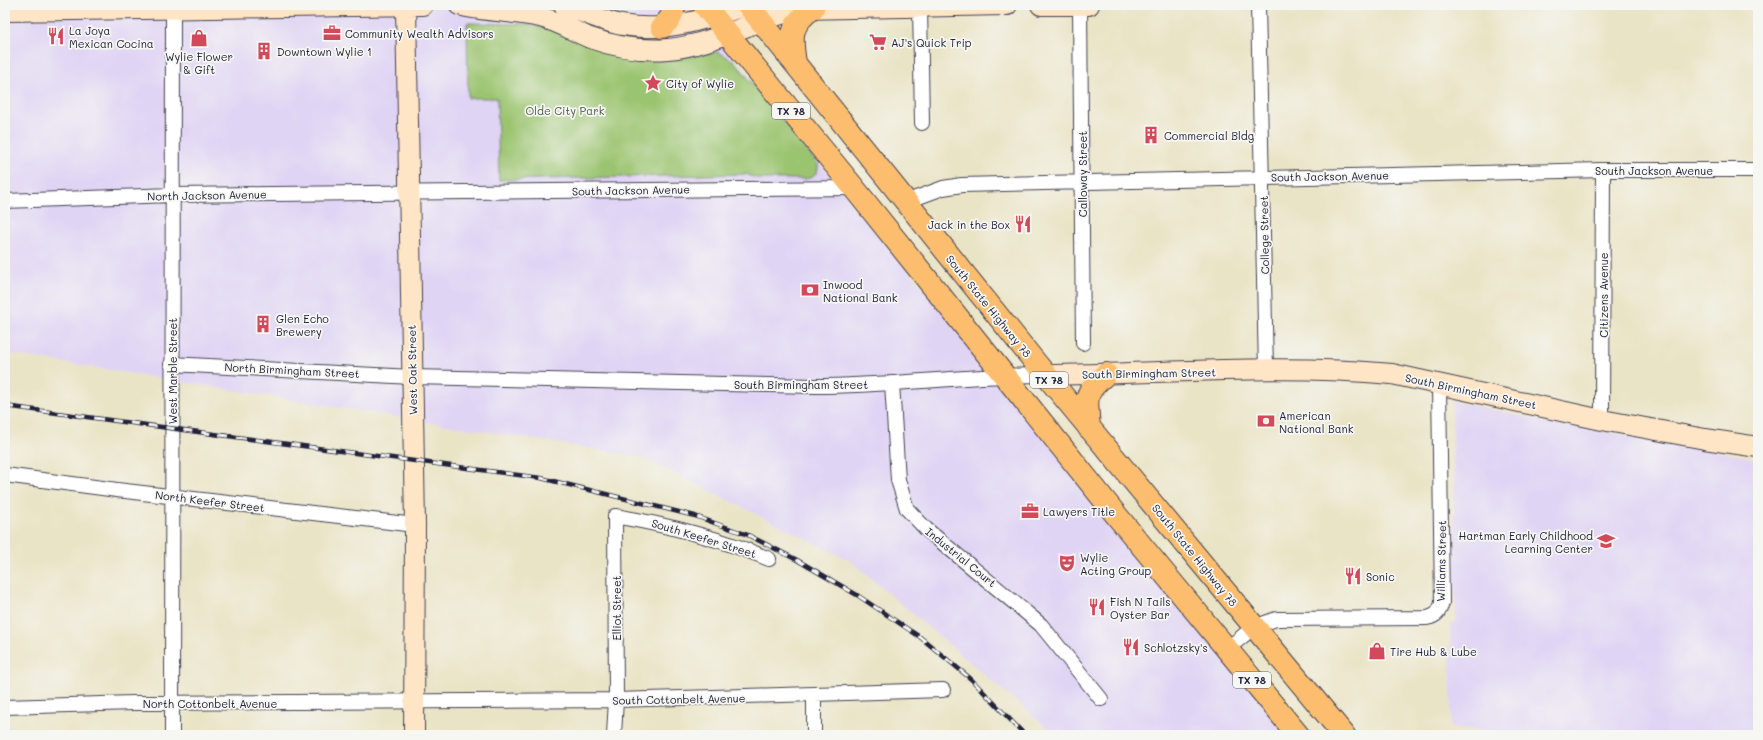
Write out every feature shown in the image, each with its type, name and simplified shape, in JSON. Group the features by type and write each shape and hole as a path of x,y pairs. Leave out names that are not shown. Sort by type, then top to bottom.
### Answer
{"main road":[{"path":"662,27 670,19 675,5"},
{"path":"795,63 792,46 794,29 804,14 812,8"},
{"name":"South State Highway 78","path":"752,10 1045,375 1344,735"},
{"name":"TX 78","path":"708,11 854,188 1003,375 1298,735"},
{"path":"1089,428 1088,394 1091,388 1106,374"}],"street":[{"path":"5,11 173,6 412,5"},
{"name":"West Oak Street","path":"412,5 408,193 415,525 414,735"},
{"path":"459,5 480,11 511,12 541,17 604,42 638,49 668,49 728,34 752,10"},
{"path":"564,5 620,24 662,27 687,24 708,11 752,10 789,12 812,8 1007,5"},
{"path":"1041,5 1089,5"},
{"name":"Calloway Street","path":"1080,5 1083,343"},
{"name":"College Street","path":"1258,5 1263,177 1266,370"},
{"name":"West Marble Street","path":"172,735 171,364 173,6"},
{"path":"920,6 922,123"},
{"name":"South Jackson Avenue","path":"905,202 943,188 962,184 1082,183 1263,177 1603,170 1758,170"},
{"name":"Citizens Avenue","path":"1602,420 1603,170"},
{"name":"South Jackson Avenue","path":"408,193 854,188"},
{"name":"North Jackson Avenue","path":"5,201 172,195 408,193"},
{"name":"North Birmingham Street","path":"171,364 412,377"},
{"name":"South Birmingham Street","path":"412,377 610,380 815,386 892,383 1003,375 1266,370 1360,371 1392,374 1439,383 1602,420 1758,447"},
{"name":"Industrial Court","path":"892,383 898,480 907,509 926,529 1041,625 1101,699"},
{"name":"Williams Street","path":"1227,649 1254,627 1276,619 1427,618 1434,616 1440,611 1442,603 1442,588 1439,383"},
{"name":"North Keefer Street","path":"5,475 415,525"},
{"name":"South Keefer Street","path":"615,516 656,523 686,531 769,559"},
{"name":"Elliot Street","path":"614,735 616,700 615,516"},
{"name":"South Cottonbelt Avenue","path":"415,701 616,700 943,690"},
{"path":"814,694 814,735"},
{"name":"North Cottonbelt Avenue","path":"5,707 171,703 415,701"}],"shaded area":[{"path":"5,5 690,5 1291,735 1056,735 849,560 642,457 5,353"},
{"name":"Hartman Early Childhood Learning Center","path":"1452,401 1525,417 1758,459 1758,735 1551,735 1451,728 1450,624 1456,623"}],"green space":[{"name":"Olde City Park","path":"467,23 527,24 677,58 718,52 734,61 818,164 817,172 811,178 805,179 758,179 746,174 499,180 497,98 468,98"}],"railway":[{"path":"5,406 541,478 695,516 748,535 797,560 857,595 920,637 971,679 1025,735"}],"place":[{"name":"Community Wealth Advisors","path":"332,33"},
{"name":"La Joya Mexican Cocina","path":"56,36"},
{"name":"Wylie Flower & Gift","path":"199,38"},
{"name":"AJ's Quick Trip","path":"878,42"},
{"name":"Downtown Wylie 1","path":"264,51"},
{"name":"City of Wylie","path":"653,83"},
{"name":"Commercial Bldg","path":"1151,135"},
{"name":"Jack in the Box","path":"1023,224"},
{"name":"Inwood National Bank","path":"810,290"},
{"name":"Glen Echo Brewery","path":"263,324"},
{"name":"American National Bank","path":"1266,421"},
{"name":"Lawyers Title","path":"1030,511"},
{"name":"Hartman Early Childhood Learning Center","path":"1606,541"},
{"name":"Wylie Acting Group","path":"1067,563"},
{"name":"Sonic","path":"1353,576"},
{"name":"Fish N Tails Oyster Bar","path":"1097,607"},
{"name":"Schlotzsky's","path":"1131,647"},
{"name":"Tire Hub & Lube","path":"1377,651"}]}
